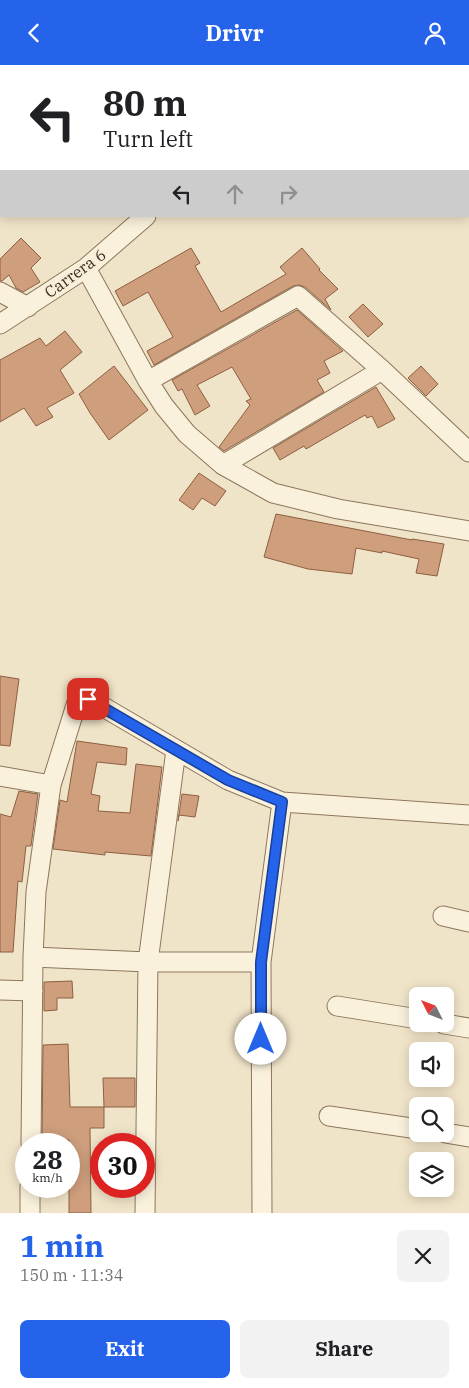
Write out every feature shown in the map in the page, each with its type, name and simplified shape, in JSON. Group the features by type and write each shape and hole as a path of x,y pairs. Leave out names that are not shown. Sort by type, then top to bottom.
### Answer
{"street":[{"name":"Carrera 6","path":"0,324 86,268 145,217"},
{"path":"86,268 164,407 187,434 223,465 273,493 338,509 469,531"},
{"path":"0,292 28,307"},
{"path":"148,381 298,296 382,370 469,452"},
{"path":"223,465 382,370"},
{"path":"31,1133 33,957 36,892 52,785 77,702 82,697 228,780 282,802 469,815"},
{"path":"145,1213 148,962 176,750"},
{"path":"0,776 52,785"},
{"path":"262,1213 261,962 282,802"},
{"path":"442,916 469,922"},
{"path":"33,957 148,962 261,962"},
{"path":"0,990 33,991"},
{"path":"336,1006 409,1018"},
{"path":"454,1026 469,1028"},
{"path":"330,1116 409,1128"},
{"path":"454,1134 469,1137"},
{"path":"30,1198 30,1213"}],"building":[{"path":"21,238 41,258 31,268 40,282 23,292 16,288 9,275 0,281 0,259"},
{"path":"191,248 200,263 195,266 221,312 286,274 280,267 302,248 319,270 338,289 325,299 331,310 305,287 293,286 154,365 147,351 173,337 148,292 123,306 115,291"},
{"path":"363,304 383,324 368,337 349,317"},
{"path":"297,310 343,351 324,361 330,373 317,380 324,392 224,451 219,447 250,405 246,401 251,399 232,367 197,385 210,406 195,415 182,389 178,391 172,380"},
{"path":"65,331 82,352 60,370 74,393 47,408 53,417 36,426 24,408 0,422 0,360 40,338 46,346"},
{"path":"114,366 148,410 109,440 79,394"},
{"path":"421,366 438,384 426,396 408,378"},
{"path":"376,387 395,419 378,428 372,416 367,418 365,415 306,449 304,446 280,460 273,448"},
{"path":"199,473 226,491 215,506 202,498 193,510 179,500"},
{"path":"276,514 412,540 444,544 437,576 416,573 419,559 382,551 382,553 356,548 352,574 308,569 264,557"},
{"path":"0,676 19,679 10,746 0,745"},
{"path":"77,741 127,748 126,765 97,762 91,794 100,796 98,811 130,813 136,764 162,767 151,856 105,852 105,855 53,849 60,800 67,802"},
{"path":"19,791 38,794 31,846 26,846 22,882 18,881 13,952 0,952 0,814 11,817"},
{"path":"182,794 199,796 195,817 179,815 178,821"},
{"path":"72,981 73,998 57,998 57,1010 44,1011 44,982"},
{"path":"68,1044 70,1107 104,1107 104,1128 90,1128 91,1213 69,1213 69,1198 80,1198 80,1133 42,1133 43,1045"},
{"path":"103,1078 135,1078 135,1107 104,1107"}],"route":[{"path":"88,699 228,780 282,802 261,962 261,1039"}]}
